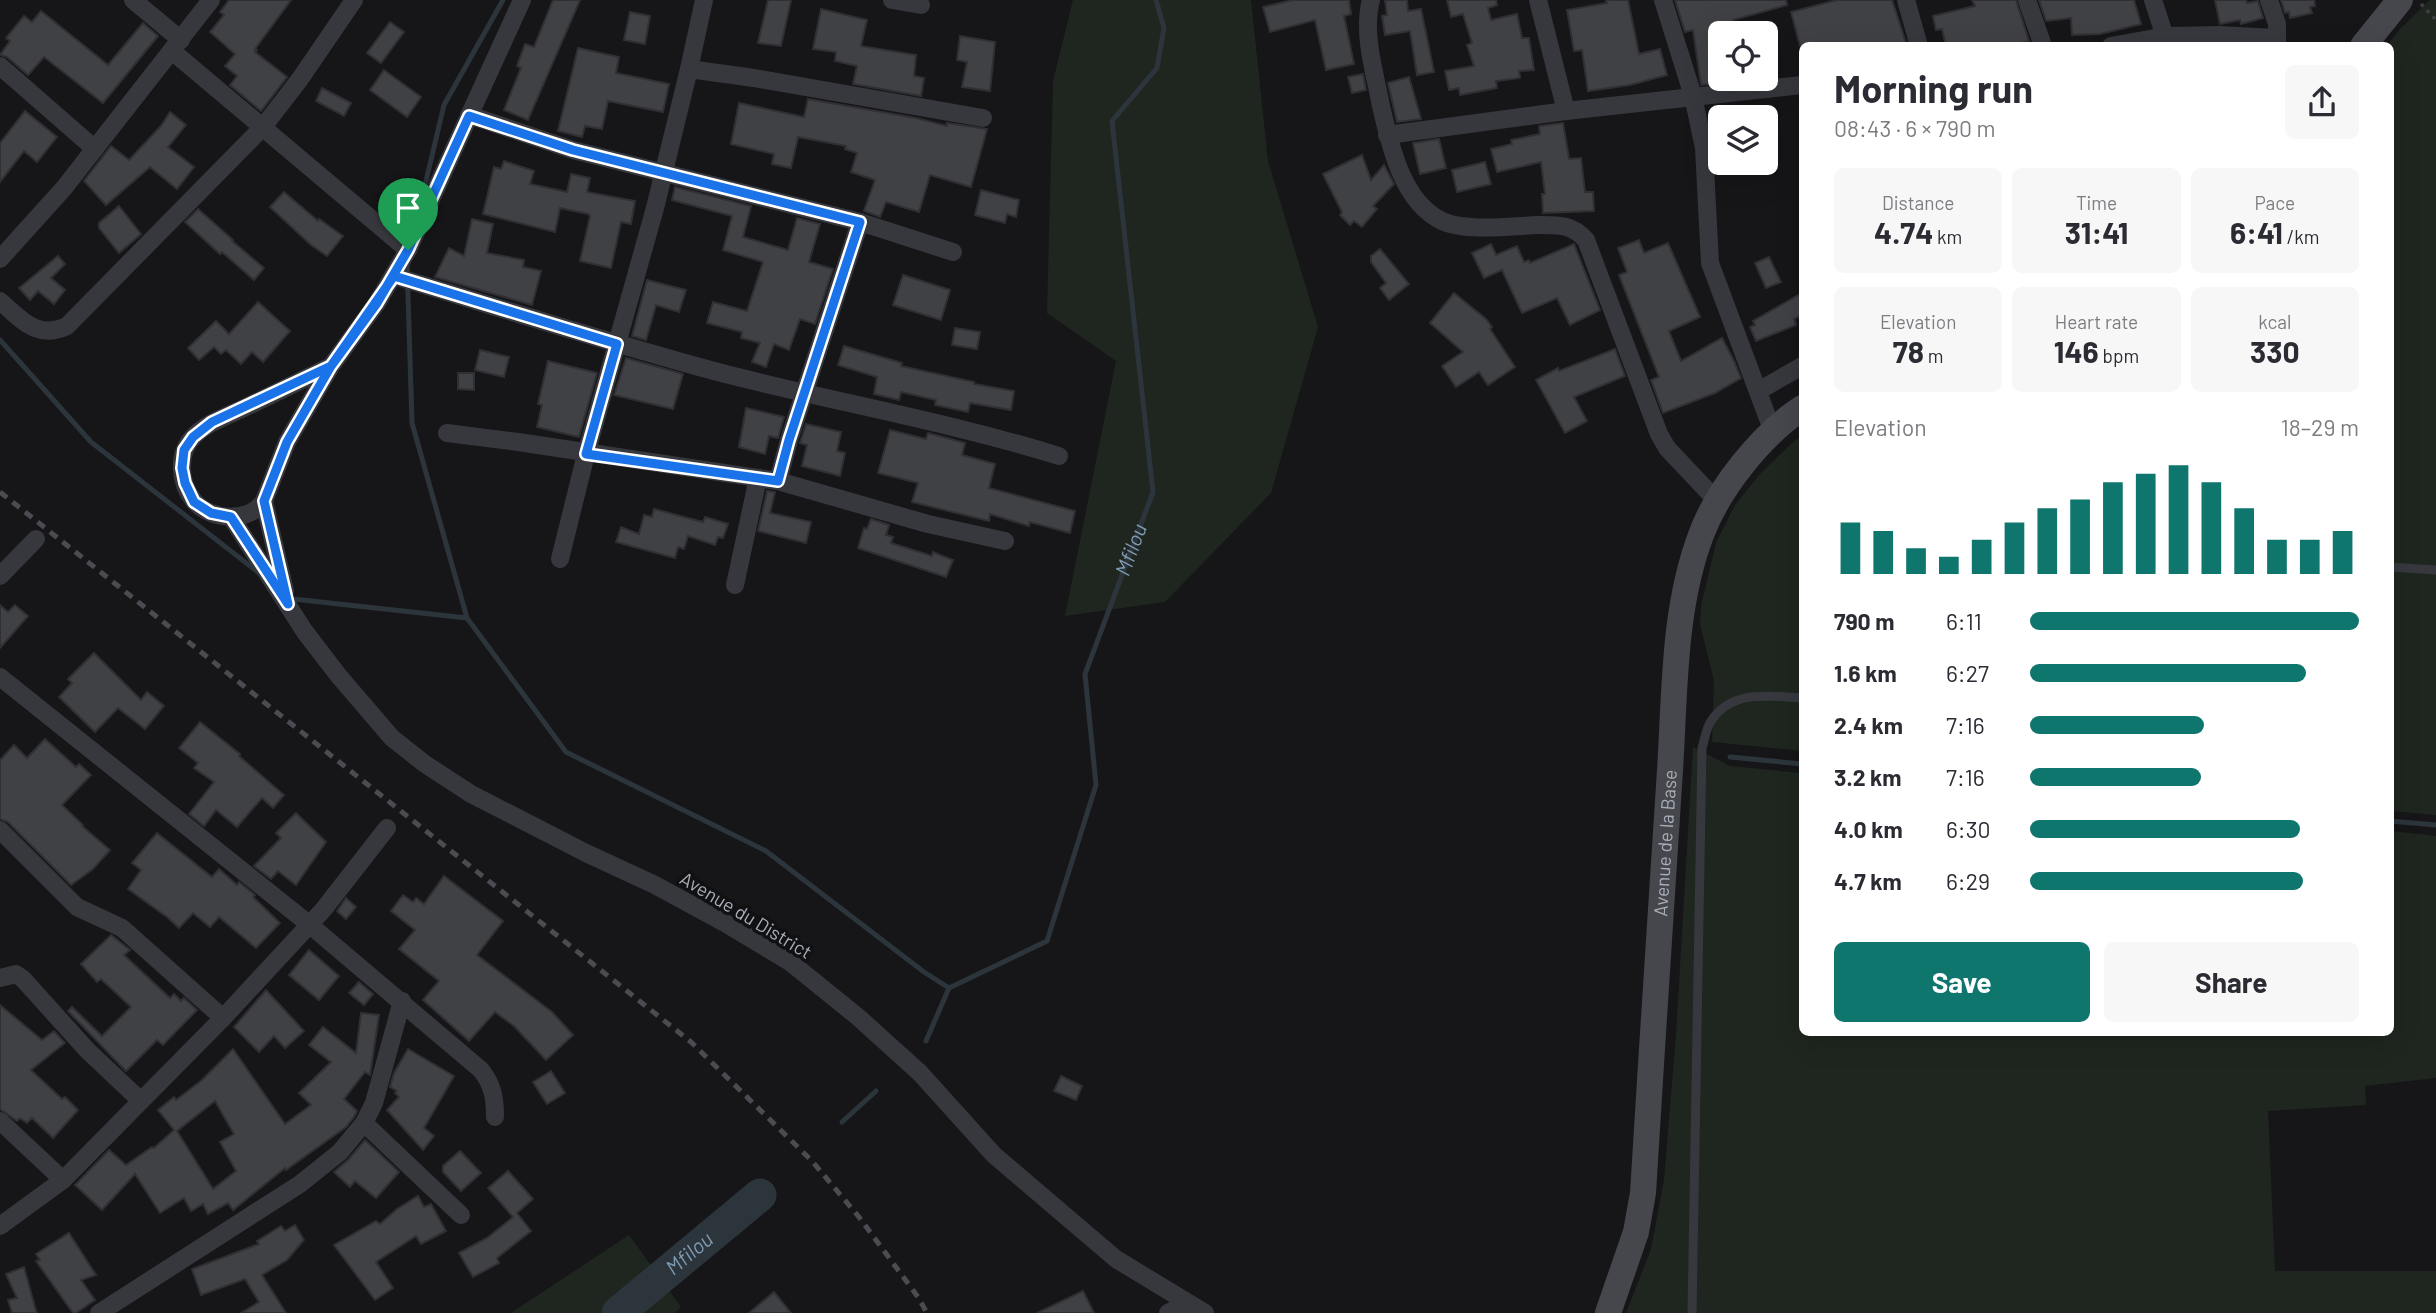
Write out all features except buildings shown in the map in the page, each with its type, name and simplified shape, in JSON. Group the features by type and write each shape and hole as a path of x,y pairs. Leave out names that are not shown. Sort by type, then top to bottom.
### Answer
{"main road":[{"path":"2366,42 2400,0"},
{"name":"Avenue de la Base","path":"1608,1313 1636,1232 1643,1193 1681,611 1685,586 1701,533 1717,502 1739,469 1773,432 1799,410"}],"street":[{"path":"132,0 176,46 262,127 408,250"},
{"path":"0,259 64,187 211,0"},
{"path":"0,301 41,332 55,331 67,326 262,127 300,79 354,0"},
{"path":"331,366 212,422 193,437 184,450 183,475 194,502 211,513 231,517 251,513 260,508 287,442 331,366 394,276 408,250 522,0"},
{"path":"560,559 690,69 704,0"},
{"path":"892,0 921,5"},
{"path":"1371,0 1367,12 1370,51 1387,135 1413,196 1425,210 1443,222 1484,226 1559,225 1572,227 1586,240 1659,434 1667,448 1717,502"},
{"path":"1538,0 1566,111"},
{"path":"1663,0 1692,96 1704,148 1708,254 1773,432"},
{"path":"1906,0 1918,42"},
{"path":"2027,0 2042,42"},
{"path":"2153,0 2167,41 2219,35 2277,42 2277,24 2269,0"},
{"path":"0,66 94,149"},
{"path":"690,69 983,118"},
{"path":"1387,135 1566,111 1799,85"},
{"path":"469,116 573,150 860,222 953,252"},
{"path":"778,481 860,222"},
{"path":"394,276 617,344 1059,456"},
{"path":"1759,390 1799,368"},
{"path":"447,433 778,481 928,524 1005,541"},
{"path":"735,585 758,478"},
{"name":"Avenue du District","path":"264,501 288,604"},
{"name":"Avenue du District","path":"231,517 305,632 338,676 392,738 471,794 655,885 726,923 789,962 869,1026 920,1073 994,1155 1115,1259 1205,1313"},
{"path":"0,576 36,539"},
{"path":"4,688 310,925 481,1070 495,1098 495,1117"},
{"path":"0,1226 62,1180 223,1018 338,894 387,828"},
{"path":"0,830 77,907 131,934 223,1018"},
{"path":"0,978 16,974 23,979 87,1050 141,1101"},
{"path":"99,1313 300,1184 340,1152 364,1123 380,1086 401,1001"},
{"path":"0,1121 62,1180"},
{"path":"364,1123 461,1214"},
{"path":"1168,1313 1187,1303"}],"lane":[{"path":"2394,567 2436,570"},
{"path":"1692,1313 1702,748 1710,722 1728,703 1754,695 1799,698"}],"path":[{"path":"2417,0 2436,20"}],"shaded area":[{"path":"1073,0 1251,0 1268,161 1318,327 1271,493 1165,602 1065,616 1116,361 1047,313 1053,81"},
{"path":"2430,0 2436,0 2436,815 2394,811 2394,42 2390,42"},
{"path":"1799,438 1799,751 1712,742 1714,681 1700,624 1701,606 1716,543 1735,505 1759,475"},
{"path":"1693,747 1730,766 1799,773 1799,1036 2394,1036 2394,831 2436,836 2436,1078 2365,1086 2366,1105 2268,1111 2275,1271 2436,1271 2436,1313 1626,1313 1651,1249 1664,1180 1676,1035"},
{"path":"629,1235 681,1307 675,1313 511,1313"}],"waterway":[{"path":"421,202 444,105 503,0"},
{"name":"Mfilou","path":"926,1041 949,988 1047,941 1096,785 1085,674 1153,492 1112,121 1157,68 1164,28 1156,0"},
{"path":"407,263 412,423 467,618 566,752 766,851 924,972 949,988"},
{"path":"0,340 91,442 259,573"},
{"path":"289,597 467,618"},
{"path":"1730,757 1799,764"},
{"path":"2394,821 2436,825"},
{"name":"Mfilou","path":"842,1122 876,1091"},
{"name":"Mfilou","path":"618,1313 760,1195"}],"railway":[{"path":"0,492 691,1042 812,1161 859,1217 927,1313"}],"route":[{"path":"408,250 377,303 331,366 287,442 264,501 288,604 231,517 211,513 194,502 185,483 182,468 184,450 193,437 212,422 331,366 377,303 394,276 617,344 586,454 778,481 860,222 573,150 469,116 408,250"}]}
